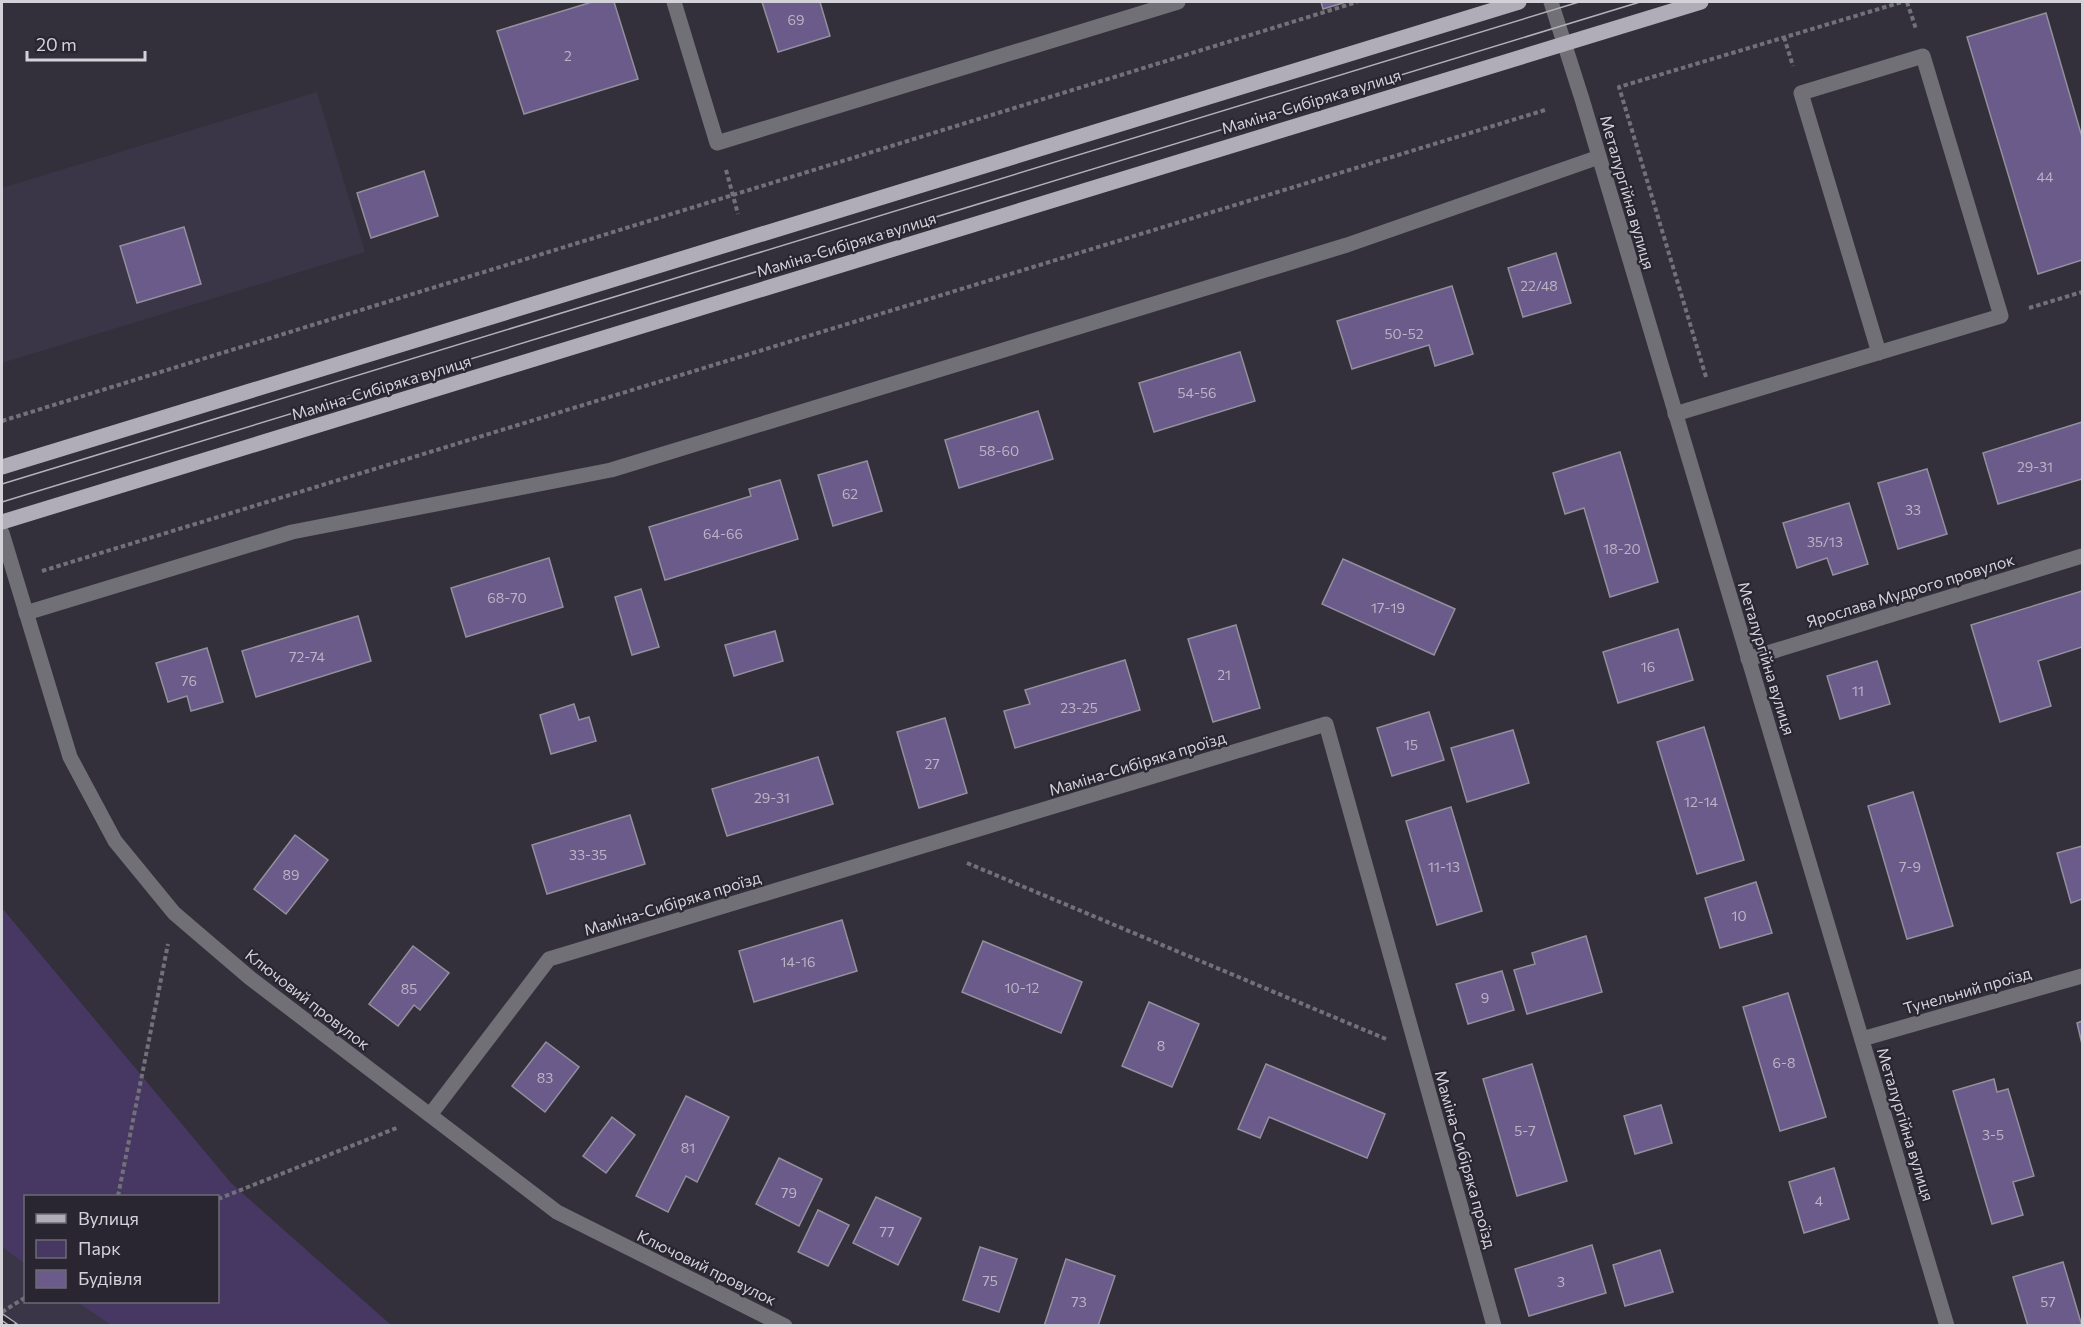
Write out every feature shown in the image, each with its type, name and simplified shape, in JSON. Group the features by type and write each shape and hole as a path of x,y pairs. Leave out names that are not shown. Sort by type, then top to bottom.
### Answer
{"main road":[{"name":"Маміна-Сибіряка вулиця","path":"2,467 1519,2"},
{"name":"Маміна-Сибіряка вулиця","path":"2,522 1701,2"}],"street":[{"path":"674,2 717,143 1133,8 1178,2"},
{"name":"Металургійна вулиця","path":"1551,2 1947,1326"},
{"path":"1675,414 1714,403 1879,353 2001,316 1923,56 1802,93 1879,353"},
{"path":"26,613 292,532 611,470 1347,245 1599,157"},
{"name":"Ключовий провулок","path":"2,533 70,757 115,842 174,913 250,978 557,1212 785,1326"},
{"name":"Ярослава Мудрого провулок","path":"1748,658 2082,556"},
{"name":"Маміна-Сибіряка проїзд","path":"430,1115 549,959 1326,724 1494,1326"},
{"name":"Тунельний проїзд","path":"1862,1039 2082,976"}],"path":[{"path":"2,421 1356,2"},
{"path":"1714,403 1619,87 1902,2"},
{"path":"15,579 1545,110"},
{"path":"717,143 744,239"},
{"path":"2001,316 2082,291"},
{"path":"924,845 1418,1053"},
{"path":"118,1195 174,913"},
{"path":"219,1199 430,1115"},
{"path":"2,1312 24,1298"}],"shaded area":[{"path":"317,92 365,252 2,363 2,188"},
{"path":"2,1247 24,1263 24,1303 78,1303 111,1325 2,1325"}],"green space":[{"path":"2,908 231,1183 391,1325 111,1325 78,1303 219,1303 219,1195 24,1195 24,1263 2,1247"}],"building":[{"path":"592,2 614,2 638,79 524,114 497,31"},
{"path":"762,2 820,2 830,36 778,52"},
{"path":"1321,2 1346,2 1323,9"},
{"path":"2046,13 2082,137 2082,260 2038,274 1967,37"},
{"path":"424,171 438,216 371,238 357,193"},
{"path":"184,227 201,284 137,303 120,246"},
{"path":"1556,253 1571,303 1523,317 1508,268"},
{"path":"1452,286 1473,354 1435,366 1429,345 1352,369 1337,321"},
{"path":"1240,352 1255,401 1154,432 1139,383"},
{"path":"1038,411 1053,459 959,488 945,440"},
{"path":"2082,422 2082,479 1998,504 1983,453"},
{"path":"1620,452 1658,582 1610,597 1584,508 1565,514 1553,473"},
{"path":"867,461 882,511 833,526 818,475"},
{"path":"1927,469 1947,534 1898,549 1878,483"},
{"path":"780,480 798,539 665,580 649,527 751,496 749,489"},
{"path":"1849,503 1868,564 1833,575 1827,558 1797,568 1783,523"},
{"path":"549,558 563,607 466,637 451,588"},
{"path":"1343,559 1455,609 1434,655 1322,604"},
{"path":"641,589 659,647 632,655 615,597"},
{"path":"2082,591 2082,647 2038,661 2051,706 2000,722 1971,625"},
{"path":"358,616 371,661 256,697 242,651"},
{"path":"1236,625 1260,708 1213,722 1188,639"},
{"path":"1678,629 1693,680 1618,703 1603,652"},
{"path":"775,631 783,661 734,676 725,645"},
{"path":"207,648 223,702 191,711 187,696 168,702 156,663"},
{"path":"1125,660 1140,710 1015,748 1004,711 1030,704 1025,690"},
{"path":"1877,661 1890,704 1840,719 1827,676"},
{"path":"574,704 579,720 589,717 596,741 551,754 540,715"},
{"path":"1429,712 1444,760 1392,776 1377,728"},
{"path":"945,718 967,793 919,808 897,732"},
{"path":"1704,727 1744,860 1697,874 1657,742"},
{"path":"1513,730 1529,783 1467,802 1451,748"},
{"path":"818,757 833,804 727,836 712,789"},
{"path":"1913,792 1953,926 1907,939 1868,806"},
{"path":"1451,807 1482,911 1437,925 1406,821"},
{"path":"630,815 645,864 547,894 532,845"},
{"path":"295,835 328,860 286,914 254,889"},
{"path":"2082,846 2082,899 2071,903 2057,853"},
{"path":"1756,882 1772,933 1720,948 1705,898"},
{"path":"842,920 857,971 754,1002 739,951"},
{"path":"1586,936 1602,992 1527,1014 1514,970 1535,964 1532,953"},
{"path":"983,941 1082,982 1061,1033 962,992"},
{"path":"413,946 449,973 420,1010 414,1005 398,1026 369,1004"},
{"path":"1502,971 1514,1010 1468,1024 1456,984"},
{"path":"1788,993 1826,1117 1780,1131 1743,1007"},
{"path":"1149,1002 1199,1024 1172,1087 1122,1066"},
{"path":"2082,1021 2082,1044 2077,1023"},
{"path":"546,1042 579,1067 545,1112 512,1086"},
{"path":"1266,1064 1385,1114 1367,1158 1269,1117 1260,1138 1238,1129"},
{"path":"1532,1064 1567,1181 1517,1196 1483,1079"},
{"path":"1994,1079 1997,1092 2008,1089 2034,1176 2013,1182 2023,1215 1992,1224 1953,1091"},
{"path":"686,1096 729,1117 697,1182 686,1176 668,1212 636,1196"},
{"path":"1661,1105 1672,1143 1635,1154 1624,1116"},
{"path":"612,1117 635,1135 606,1173 583,1156"},
{"path":"779,1158 822,1179 799,1226 756,1204"},
{"path":"1834,1168 1849,1219 1804,1233 1789,1182"},
{"path":"876,1197 921,1218 898,1265 853,1243"},
{"path":"818,1210 849,1225 828,1266 798,1252"},
{"path":"1592,1245 1606,1293 1529,1316 1515,1269"},
{"path":"980,1247 1017,1259 999,1312 963,1300"},
{"path":"1660,1250 1673,1292 1625,1306 1613,1265"},
{"path":"1066,1259 1115,1276 1098,1326 1044,1326"},
{"path":"2063,1262 2082,1326 2028,1326 2013,1277"}],"tram line":[{"path":"2,484 1579,2"},
{"path":"2,502 1640,2"}],"railway":[{"path":"2,1317 15,1326"}]}
